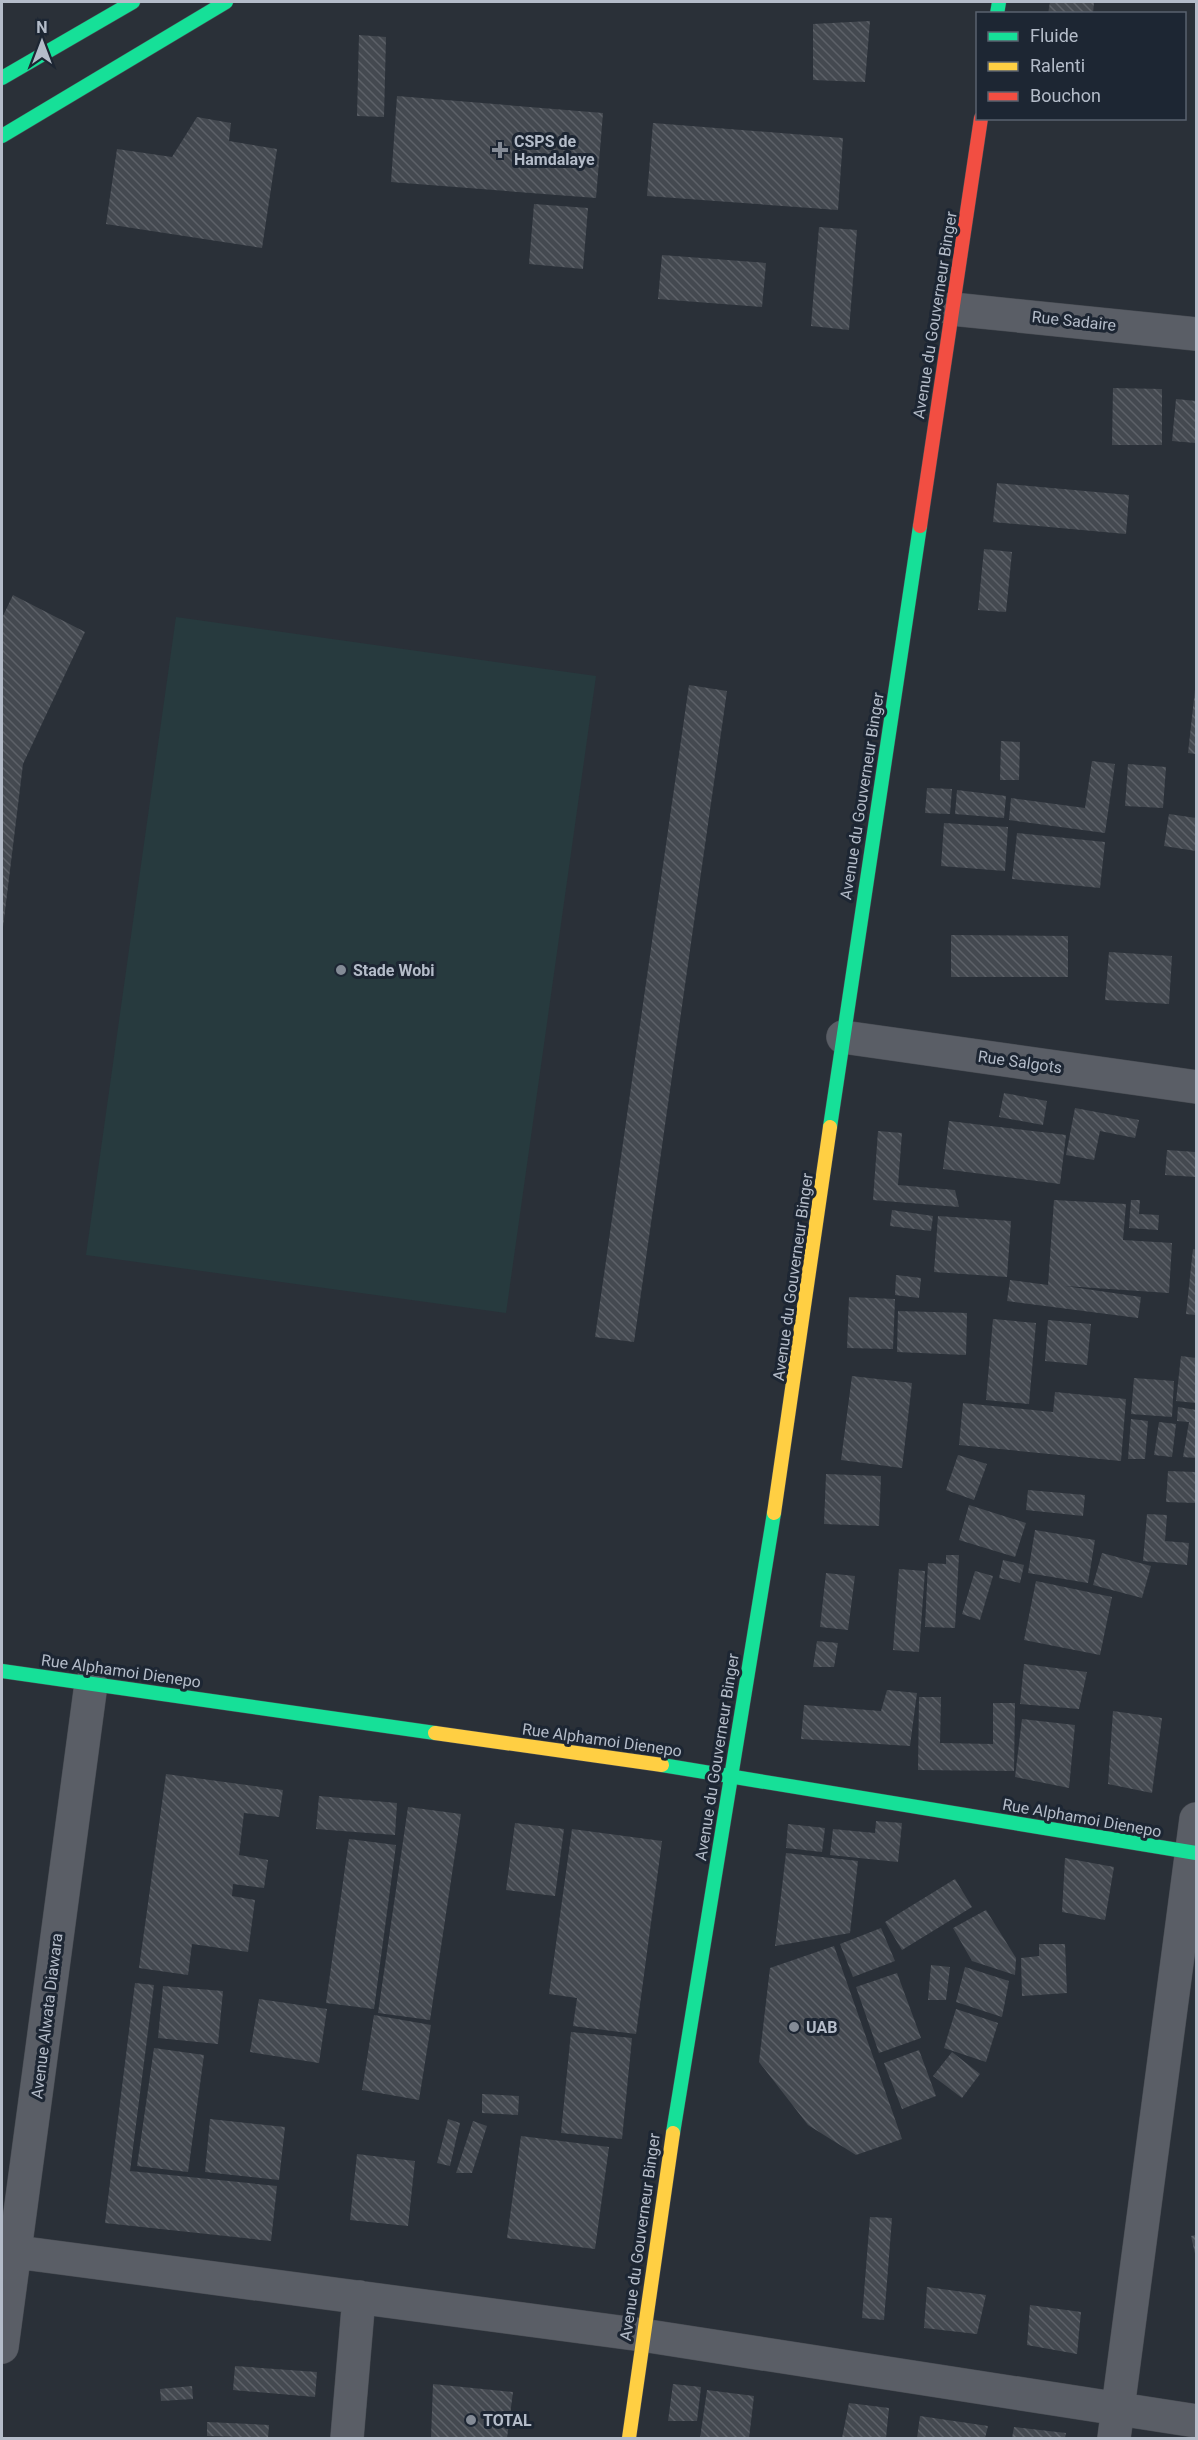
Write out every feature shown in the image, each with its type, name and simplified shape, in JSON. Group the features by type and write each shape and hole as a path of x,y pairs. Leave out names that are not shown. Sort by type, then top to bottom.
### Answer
{"street":[{"path":"2,78 133,2"},
{"path":"2,136 226,2"},
{"name":"Avenue du Gouverneur Binger","path":"629,2439 642,2335 684,2057 789,1419 843,1037 981,120"},
{"name":"Rue Sadaire","path":"952,309 1197,334"},
{"name":"Rue Salgots","path":"843,1037 1197,1087"},
{"name":"Rue Alphamoi Dienepo","path":"2,1671 731,1775 1194,1853"},
{"name":"Avenue Alwata Diawara","path":"2,2347 9,2251 91,1684"},
{"path":"1116,2424 1197,1819"},
{"path":"9,2251 642,2335 1116,2424 1197,2421"},
{"path":"347,2439 359,2297"}],"green space":[{"name":"Stade Wobi","path":"176,617 596,676 506,1313 86,1255"}],"building":[{"path":"1050,2 1094,2 1093,12 1048,12"},
{"path":"870,21 865,82 813,80 813,24"},
{"path":"359,35 386,37 384,117 357,116"},
{"path":"397,96 603,113 596,198 391,182"},
{"path":"197,117 231,123 229,141 277,149 262,248 106,224 117,149 172,157"},
{"path":"653,123 843,138 838,210 647,196"},
{"path":"534,204 588,208 583,269 529,264"},
{"path":"819,227 857,230 849,330 811,326"},
{"path":"662,255 766,263 762,307 658,299"},
{"path":"1113,388 1162,389 1162,445 1112,445"},
{"path":"1176,399 1196,401 1196,443 1172,441"},
{"path":"997,483 1129,495 1126,534 993,522"},
{"path":"984,549 1012,552 1006,612 978,610"},
{"path":"13,595 85,632 23,764 3,927 2,618"},
{"path":"689,685 727,691 634,1342 595,1337"},
{"path":"1196,690 1196,754 1188,753"},
{"path":"1001,741 1020,742 1019,780 1000,780"},
{"path":"1092,761 1115,764 1105,833 1009,820 1011,798 1085,808"},
{"path":"1128,764 1166,767 1163,808 1125,806"},
{"path":"927,788 952,789 950,814 925,813"},
{"path":"957,790 1006,796 1004,818 955,814"},
{"path":"1169,814 1196,818 1196,851 1164,846"},
{"path":"944,823 1008,827 1005,871 941,866"},
{"path":"1017,833 1105,842 1100,888 1012,879"},
{"path":"951,935 1068,936 1068,977 951,977"},
{"path":"1109,952 1172,956 1169,1004 1105,1000"},
{"path":"1004,1093 1047,1101 1043,1125 999,1117"},
{"path":"1075,1108 1139,1120 1135,1138 1100,1131 1094,1160 1066,1155"},
{"path":"949,1121 1066,1135 1060,1184 943,1169"},
{"path":"878,1131 902,1133 898,1185 955,1190 959,1207 873,1200"},
{"path":"1167,1150 1196,1152 1196,1177 1165,1175"},
{"path":"1054,1200 1126,1204 1123,1240 1172,1243 1169,1293 1065,1286 1141,1297 1138,1318 1007,1301 1010,1280 1048,1285"},
{"path":"1131,1200 1140,1200 1139,1214 1159,1215 1158,1230 1129,1228"},
{"path":"892,1210 933,1216 931,1231 890,1226"},
{"path":"938,1216 1011,1221 1007,1277 934,1272"},
{"path":"1193,1249 1196,1250 1196,1315 1186,1314"},
{"path":"896,1275 921,1278 919,1298 895,1295"},
{"path":"849,1297 895,1299 893,1349 847,1348"},
{"path":"898,1311 967,1313 966,1355 897,1352"},
{"path":"993,1319 1036,1323 1029,1404 986,1400"},
{"path":"1048,1320 1091,1324 1087,1365 1045,1361"},
{"path":"1181,1356 1196,1358 1196,1403 1176,1401"},
{"path":"852,1376 912,1383 902,1468 841,1460"},
{"path":"1134,1378 1174,1381 1172,1417 1131,1414"},
{"path":"1055,1392 1126,1399 1121,1461 959,1445 963,1403 1053,1412"},
{"path":"1178,1407 1196,1410 1196,1458 1183,1457 1189,1422 1177,1421"},
{"path":"1131,1419 1148,1421 1145,1459 1128,1459"},
{"path":"1159,1422 1176,1424 1172,1457 1154,1455"},
{"path":"958,1455 987,1464 974,1500 946,1490"},
{"path":"1168,1471 1196,1472 1196,1503 1166,1502"},
{"path":"826,1474 881,1476 879,1526 824,1524"},
{"path":"1028,1490 1085,1495 1083,1516 1026,1510"},
{"path":"969,1505 1026,1523 1015,1557 959,1540"},
{"path":"1147,1514 1167,1515 1165,1541 1189,1543 1187,1565 1143,1561"},
{"path":"1035,1530 1095,1540 1088,1583 1028,1573"},
{"path":"1102,1553 1151,1566 1142,1598 1093,1585"},
{"path":"946,1555 959,1555 955,1628 925,1627 928,1563 946,1564"},
{"path":"1003,1560 1024,1565 1020,1583 999,1578"},
{"path":"899,1569 925,1571 919,1652 893,1650"},
{"path":"975,1571 993,1576 980,1620 962,1614"},
{"path":"826,1573 855,1576 848,1630 820,1627"},
{"path":"1036,1581 1112,1597 1100,1655 1024,1640"},
{"path":"817,1641 838,1643 834,1667 813,1667"},
{"path":"1024,1664 1087,1672 1079,1709 1020,1704"},
{"path":"887,1690 917,1693 910,1746 801,1739 804,1705 881,1711"},
{"path":"919,1697 941,1697 940,1743 993,1744 993,1703 1015,1703 1014,1771 918,1770"},
{"path":"1113,1711 1162,1718 1152,1793 1108,1784"},
{"path":"1022,1719 1075,1725 1069,1788 1015,1777"},
{"path":"166,1774 283,1790 279,1817 244,1813 239,1855 268,1860 264,1888 233,1884 232,1896 255,1900 248,1952 192,1944 188,1975 139,1968"},
{"path":"319,1796 397,1803 395,1835 316,1829"},
{"path":"408,1807 461,1814 430,2020 378,2013"},
{"path":"876,1821 902,1823 898,1862 830,1855 833,1829 875,1833"},
{"path":"515,1823 564,1829 555,1896 506,1890"},
{"path":"788,1824 825,1828 822,1852 786,1848"},
{"path":"572,1829 662,1841 636,2034 573,2026 577,1998 549,1994"},
{"path":"349,1839 396,1845 374,2009 326,2003"},
{"path":"786,1853 858,1861 850,1933 775,1946"},
{"path":"1065,1858 1114,1867 1105,1920 1062,1912"},
{"path":"955,1879 972,1907 902,1950 885,1922"},
{"path":"986,1910 1016,1958 1015,1975 972,1961 953,1928"},
{"path":"881,1928 895,1961 853,1977 840,1944"},
{"path":"1039,1944 1065,1944 1067,1993 1022,1996 1021,1958 1039,1956"},
{"path":"834,1946 902,2139 856,2155 808,2125 759,2062 770,1968"},
{"path":"931,1965 950,1967 946,2000 928,2000"},
{"path":"965,1967 1009,1981 1002,2017 956,2002"},
{"path":"897,1973 921,2038 879,2053 856,1987"},
{"path":"135,1983 154,1985 130,2171 277,2186 271,2241 105,2223"},
{"path":"163,1986 223,1991 218,2044 158,2038"},
{"path":"259,1999 327,2009 319,2063 250,2052"},
{"path":"956,2009 998,2023 986,2062 944,2048"},
{"path":"374,2015 431,2025 419,2100 362,2090"},
{"path":"571,2032 632,2038 622,2139 561,2133"},
{"path":"154,2048 204,2055 188,2172 137,2166"},
{"path":"919,2050 936,2096 902,2109 884,2063"},
{"path":"952,2052 980,2074 962,2098 933,2076"},
{"path":"482,2094 519,2096 518,2115 482,2113"},
{"path":"210,2119 285,2127 279,2180 205,2172"},
{"path":"448,2119 460,2123 450,2166 437,2163"},
{"path":"473,2121 487,2126 472,2173 456,2173"},
{"path":"521,2136 609,2147 595,2249 507,2238"},
{"path":"357,2154 415,2161 408,2226 350,2220"},
{"path":"870,2217 892,2218 884,2320 862,2318"},
{"path":"1196,2235 1196,2258 1191,2236"},
{"path":"927,2287 986,2295 977,2334 924,2328"},
{"path":"1030,2305 1081,2312 1077,2354 1027,2345"},
{"path":"235,2366 317,2372 315,2397 233,2390"},
{"path":"433,2384 513,2392 507,2438 431,2438"},
{"path":"673,2384 701,2387 697,2421 668,2421"},
{"path":"192,2386 193,2399 161,2401 160,2389"},
{"path":"707,2390 754,2396 749,2438 700,2438"},
{"path":"849,2403 889,2408 886,2438 842,2438"},
{"path":"920,2416 988,2426 985,2438 917,2438"},
{"path":"207,2422 269,2425 268,2438 207,2436"},
{"path":"1014,2427 1066,2433 1065,2438 1012,2438"}],"traffic: fast":[{"path":"2,78 133,2"},
{"path":"2,136 226,2"},
{"path":"997,12 999,2"},
{"path":"830,1127 920,526"},
{"path":"673,2133 774,1513"},
{"path":"2,1671 435,1733"},
{"path":"662,1765 1196,1853"}],"traffic: slow":[{"path":"774,1513 830,1127"},
{"path":"435,1733 662,1765"},
{"path":"629,2438 673,2133"}],"traffic: jam":[{"path":"920,526 981,120"}],"place":[{"name":"CSPS de Hamdalaye","path":"500,150"},
{"name":"Stade Wobi","path":"341,970"},
{"name":"UAB","path":"794,2027"},
{"name":"TOTAL","path":"471,2420"}]}
